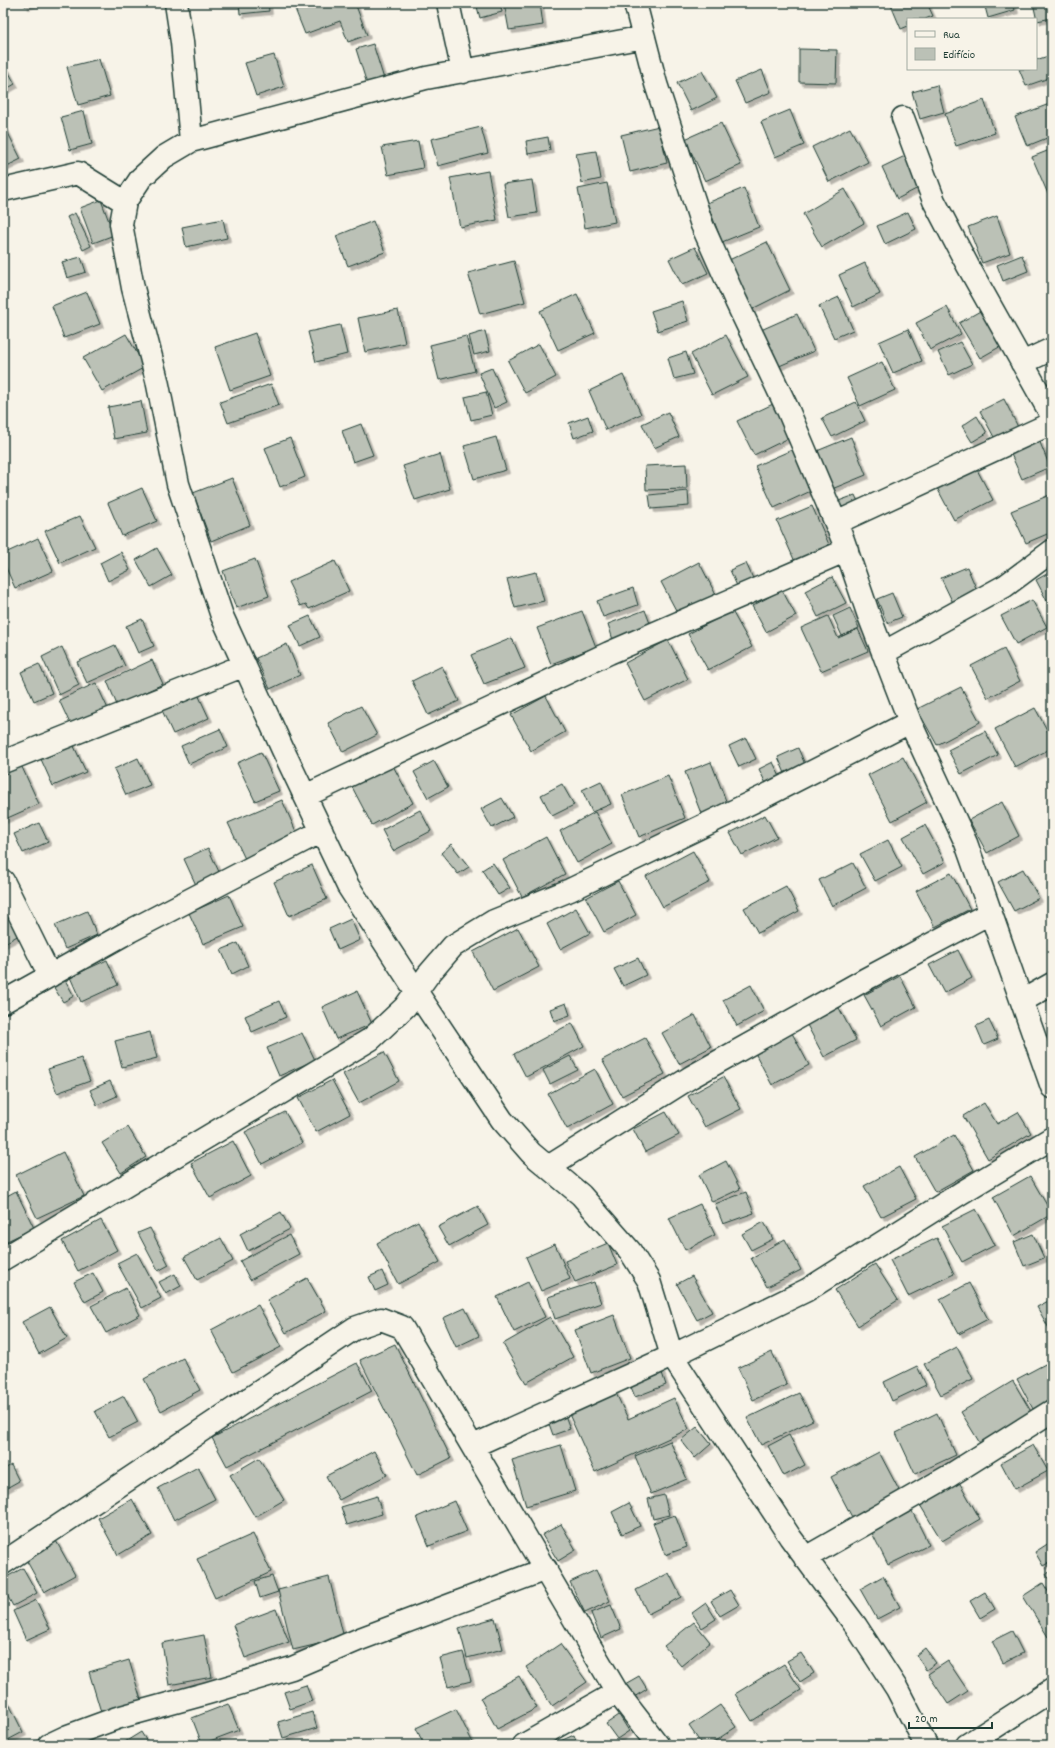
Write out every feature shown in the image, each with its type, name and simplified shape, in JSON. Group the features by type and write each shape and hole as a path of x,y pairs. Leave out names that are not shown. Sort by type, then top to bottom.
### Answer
{"street":[{"path":"176,3 182,42 191,142"},
{"path":"448,3 463,72"},
{"path":"635,3 656,84 702,225 736,301 788,410 847,550 868,613 910,722 966,842 1052,1087"},
{"path":"644,37 426,78 191,142 164,158 141,178 125,202 120,224 133,288 157,380 178,484 222,616 348,886 502,1120 532,1153 581,1195 630,1251 649,1281 672,1356 790,1537 856,1626 885,1670 897,1689 926,1745"},
{"path":"903,118 934,201 968,266 1052,416"},
{"path":"3,190 78,173 125,202"},
{"path":"1022,362 1052,349"},
{"path":"836,523 1052,423"},
{"path":"305,796 609,653 847,550"},
{"path":"883,653 1005,586 1052,551"},
{"path":"3,762 244,665"},
{"path":"3,1259 371,1039 405,1007 428,975 453,946 494,921 570,890 744,806 910,722"},
{"path":"3,1002 130,931 322,831"},
{"path":"3,881 50,976"},
{"path":"548,1167 691,1077 866,979 990,913"},
{"path":"1022,1000 1052,984"},
{"path":"473,1446 672,1356 807,1290 961,1193 1052,1138"},
{"path":"3,1563 355,1328 381,1319 402,1327 546,1569 617,1692 658,1745"},
{"path":"805,1558 949,1476 1052,1411"},
{"path":"49,1745 68,1736 117,1718 292,1668 360,1640 546,1569"},
{"path":"967,1745 1052,1690"},
{"path":"524,1745 617,1692"}],"building":[{"path":"24,3 36,3 25,6"},
{"path":"239,3 268,3 269,11 240,14"},
{"path":"355,3 367,35 348,42 340,21 305,34 293,4"},
{"path":"476,3 500,3 502,12 480,18"},
{"path":"504,3 540,3 543,25 509,30"},
{"path":"890,3 927,3 933,16 928,18 907,18 907,26 901,29"},
{"path":"984,3 1013,3 1015,10 988,18"},
{"path":"1033,3 1052,3 1052,18 1037,21"},
{"path":"373,44 384,79 367,84 356,49"},
{"path":"799,49 837,50 836,83 799,82"},
{"path":"274,55 284,87 256,96 245,63"},
{"path":"1048,56 1052,66 1052,77 1026,86 1019,70 1037,70 1037,60"},
{"path":"99,59 110,96 78,105 67,67"},
{"path":"6,67 15,84 3,91 3,68"},
{"path":"762,70 771,92 745,103 735,81"},
{"path":"702,71 717,98 691,111 677,83"},
{"path":"937,85 944,112 920,119 912,92"},
{"path":"984,100 995,133 956,146 945,114"},
{"path":"1052,103 1052,136 1027,146 1015,117"},
{"path":"790,110 804,145 775,157 761,122"},
{"path":"84,111 92,144 70,150 61,117"},
{"path":"3,123 21,159 3,168"},
{"path":"721,123 741,165 705,181 685,139"},
{"path":"659,126 667,163 630,172 621,135"},
{"path":"481,127 488,153 438,166 431,139"},
{"path":"850,128 868,162 829,182 812,147"},
{"path":"548,137 550,150 528,154 526,141"},
{"path":"418,141 423,168 388,175 382,147"},
{"path":"1052,149 1052,192 1048,194 1032,157"},
{"path":"596,151 601,179 582,183 576,154"},
{"path":"905,156 920,187 897,199 882,167"},
{"path":"488,171 497,220 460,227 450,178"},
{"path":"532,180 537,213 509,217 503,184"},
{"path":"607,183 615,222 585,228 578,189"},
{"path":"744,188 759,227 722,242 707,203"},
{"path":"845,189 864,223 822,247 803,214"},
{"path":"101,200 114,235 93,243 80,208"},
{"path":"908,212 916,229 885,244 877,226"},
{"path":"75,213 91,246 83,250 67,217"},
{"path":"997,216 1010,253 982,263 968,227"},
{"path":"223,219 227,238 186,247 182,227"},
{"path":"373,221 385,252 348,266 336,236"},
{"path":"767,242 790,290 752,309 729,260"},
{"path":"695,247 708,273 682,285 669,259"},
{"path":"1022,255 1028,271 1003,281 997,265"},
{"path":"81,257 86,272 67,278 62,262"},
{"path":"514,261 525,302 480,314 468,273"},
{"path":"865,263 880,294 853,307 839,275"},
{"path":"87,292 100,324 64,338 52,306"},
{"path":"577,294 595,333 558,350 540,311"},
{"path":"839,297 853,330 834,338 819,306"},
{"path":"682,301 688,321 658,331 651,311"},
{"path":"947,307 961,334 930,350 916,323"},
{"path":"398,310 405,343 365,352 358,318"},
{"path":"982,310 1003,345 980,358 959,323"},
{"path":"797,314 814,351 777,367 761,330"},
{"path":"340,325 347,354 316,362 308,332"},
{"path":"908,329 922,361 893,373 879,342"},
{"path":"485,331 490,351 474,355 469,336"},
{"path":"255,333 270,376 230,390 215,347"},
{"path":"126,334 145,367 102,391 83,358"},
{"path":"726,335 748,377 712,395 691,354"},
{"path":"466,336 475,371 439,380 430,345"},
{"path":"960,342 972,364 949,375 938,352"},
{"path":"539,344 556,377 525,393 508,361"},
{"path":"686,352 693,374 674,379 668,358"},
{"path":"882,362 895,390 860,406 847,378"},
{"path":"492,368 507,402 494,408 479,373"},
{"path":"623,375 641,414 606,430 589,391"},
{"path":"1052,382 1052,403 1044,385"},
{"path":"271,384 279,405 228,423 220,402"},
{"path":"486,392 492,415 471,420 465,397"},
{"path":"1004,399 1018,427 995,439 980,411"},
{"path":"141,401 147,433 114,439 108,407"},
{"path":"856,402 865,421 832,437 822,418"},
{"path":"773,404 789,438 754,455 737,421"},
{"path":"668,412 679,437 654,448 642,424"},
{"path":"588,416 593,431 574,438 569,423"},
{"path":"977,416 987,433 972,442 962,426"},
{"path":"361,424 373,455 353,462 342,431"},
{"path":"496,437 506,470 474,479 464,446"},
{"path":"851,437 866,475 832,489 817,451"},
{"path":"290,438 305,477 280,487 265,448"},
{"path":"1039,440 1050,467 1022,479 1010,452"},
{"path":"794,449 813,490 774,508 755,466"},
{"path":"440,454 450,489 415,500 403,466"},
{"path":"686,464 687,489 646,490 645,466"},
{"path":"974,464 993,500 954,520 935,484"},
{"path":"232,478 250,525 211,541 193,493"},
{"path":"142,488 157,521 122,536 108,503"},
{"path":"688,491 689,506 651,509 649,495"},
{"path":"1052,494 1052,532 1026,543 1011,511"},
{"path":"855,495 860,506 841,513 836,502"},
{"path":"812,506 831,549 796,564 777,521"},
{"path":"80,516 95,547 60,563 45,531"},
{"path":"38,538 53,571 15,588 3,561 3,554"},
{"path":"157,548 172,575 151,587 136,560"},
{"path":"121,552 130,570 108,581 100,563"},
{"path":"255,559 269,596 236,608 223,571"},
{"path":"335,561 349,591 309,609 306,604 300,606 288,582"},
{"path":"699,562 716,595 678,614 661,582"},
{"path":"746,563 756,585 740,593 730,570"},
{"path":"967,567 979,595 954,605 941,578"},
{"path":"1052,571 1052,603 1049,605 1036,580"},
{"path":"536,572 544,601 515,608 507,579"},
{"path":"832,577 846,603 818,617 805,591"},
{"path":"633,588 638,605 603,617 597,601"},
{"path":"782,590 796,616 766,632 752,606"},
{"path":"892,593 902,617 887,623 877,599"},
{"path":"1032,600 1047,627 1016,644 1001,616"},
{"path":"850,608 859,628 842,636 833,616"},
{"path":"645,610 651,626 613,640 608,624"},
{"path":"582,611 596,647 551,664 537,628"},
{"path":"732,611 752,647 708,670 688,634"},
{"path":"310,616 320,637 300,646 290,625"},
{"path":"828,616 838,638 858,629 868,651 821,671 801,628"},
{"path":"142,619 154,646 138,653 126,626"},
{"path":"512,638 525,668 484,684 471,655"},
{"path":"668,640 688,679 645,701 625,663"},
{"path":"287,644 300,675 270,689 256,658"},
{"path":"115,645 125,666 87,683 77,662"},
{"path":"62,647 79,685 59,695 42,657"},
{"path":"1004,649 1020,681 988,698 971,666"},
{"path":"152,660 163,684 117,705 107,681"},
{"path":"39,664 52,693 34,701 21,672"},
{"path":"442,666 459,701 428,715 412,681"},
{"path":"96,683 109,711 72,728 59,700"},
{"path":"961,687 980,722 937,745 917,709"},
{"path":"196,690 209,718 173,734 160,706"},
{"path":"546,696 565,732 531,751 511,715"},
{"path":"361,706 377,735 343,752 328,723"},
{"path":"1035,708 1052,739 1052,748 1015,767 995,729"},
{"path":"220,729 228,747 189,764 181,746"},
{"path":"985,731 998,755 961,774 948,750"},
{"path":"746,738 756,759 739,767 729,746"},
{"path":"72,742 86,772 53,786 40,757"},
{"path":"798,748 807,769 787,778 778,757"},
{"path":"261,752 279,791 255,801 237,763"},
{"path":"903,757 927,802 892,821 868,775"},
{"path":"138,758 150,785 126,795 114,769"},
{"path":"434,761 448,787 428,798 414,772"},
{"path":"711,762 728,806 702,816 685,772"},
{"path":"773,762 782,781 768,788 759,769"},
{"path":"392,764 413,803 372,825 351,785"},
{"path":"21,765 39,804 3,820 3,773"},
{"path":"668,776 685,818 639,837 622,795"},
{"path":"601,781 611,804 592,812 582,790"},
{"path":"562,784 574,805 552,816 541,795"},
{"path":"502,798 513,817 492,828 481,809"},
{"path":"282,800 298,836 245,859 228,823"},
{"path":"1002,802 1019,836 987,853 969,820"},
{"path":"420,810 431,831 393,851 382,830"},
{"path":"595,812 612,844 577,863 560,831"},
{"path":"765,815 777,837 742,855 730,833"},
{"path":"39,823 48,842 23,853 14,834"},
{"path":"925,825 945,862 923,874 903,837"},
{"path":"546,837 565,874 522,897 503,860"},
{"path":"888,840 902,867 875,881 860,854"},
{"path":"451,844 469,867 458,874 441,853"},
{"path":"208,848 220,874 196,885 184,859"},
{"path":"693,851 710,882 663,907 646,876"},
{"path":"493,863 510,888 498,895 482,870"},
{"path":"853,863 866,888 832,906 819,880"},
{"path":"312,865 327,899 289,916 274,882"},
{"path":"1023,869 1039,898 1014,911 998,882"},
{"path":"951,873 970,909 935,927 916,891"},
{"path":"618,881 636,915 604,932 586,898"},
{"path":"786,886 799,911 758,933 744,908"},
{"path":"229,895 243,927 203,944 189,913"},
{"path":"3,900 21,934 3,944"},
{"path":"576,908 590,933 560,949 547,924"},
{"path":"87,911 97,935 65,949 55,925"},
{"path":"351,919 360,940 338,950 329,929"},
{"path":"518,928 539,967 493,991 473,952"},
{"path":"238,943 248,966 232,974 221,950"},
{"path":"958,950 972,978 944,993 929,965"},
{"path":"638,958 646,975 623,986 614,969"},
{"path":"107,960 118,985 81,1002 70,977"},
{"path":"900,976 916,1007 881,1026 864,995"},
{"path":"65,980 74,996 63,1002 53,986"},
{"path":"751,985 764,1011 737,1026 723,1000"},
{"path":"357,991 372,1024 336,1039 322,1007"},
{"path":"279,1001 286,1017 252,1032 245,1016"},
{"path":"566,1003 570,1015 554,1021 550,1009"},
{"path":"838,1006 856,1040 824,1057 806,1023"},
{"path":"695,1015 711,1047 679,1064 662,1033"},
{"path":"989,1020 998,1039 984,1045 976,1026"},
{"path":"572,1023 584,1046 526,1077 514,1054"},
{"path":"150,1032 157,1058 122,1067 115,1041"},
{"path":"302,1033 315,1060 279,1076 267,1048"},
{"path":"792,1033 809,1065 772,1085 755,1053"},
{"path":"645,1038 665,1074 622,1096 602,1060"},
{"path":"384,1052 399,1081 359,1103 343,1074"},
{"path":"570,1056 578,1070 550,1084 543,1070"},
{"path":"81,1058 90,1081 57,1093 48,1069"},
{"path":"595,1069 613,1104 567,1129 548,1094"},
{"path":"723,1077 741,1109 705,1127 688,1096"},
{"path":"332,1080 350,1114 316,1132 298,1098"},
{"path":"110,1081 117,1096 97,1105 90,1090"},
{"path":"984,1103 997,1124 1018,1112 1031,1133 988,1159 963,1116"},
{"path":"285,1112 302,1143 262,1164 245,1132"},
{"path":"666,1112 679,1135 645,1152 633,1129"},
{"path":"128,1127 146,1157 121,1173 102,1143"},
{"path":"954,1135 974,1170 935,1192 915,1157"},
{"path":"233,1141 251,1176 210,1198 191,1163"},
{"path":"63,1152 84,1196 37,1218 16,1175"},
{"path":"726,1161 740,1189 712,1202 699,1175"},
{"path":"899,1167 916,1199 881,1217 864,1186"},
{"path":"1030,1176 1052,1214 1014,1236 993,1197"},
{"path":"16,1191 34,1228 3,1243 3,1198"},
{"path":"746,1192 754,1213 723,1224 715,1204"},
{"path":"700,1204 715,1235 685,1250 669,1218"},
{"path":"478,1206 488,1225 449,1246 438,1227"},
{"path":"976,1209 995,1245 962,1262 942,1226"},
{"path":"281,1212 290,1229 248,1251 240,1234"},
{"path":"101,1220 117,1250 78,1271 62,1241"},
{"path":"418,1221 440,1262 398,1284 377,1243"},
{"path":"764,1222 773,1239 751,1250 742,1234"},
{"path":"150,1228 169,1265 158,1271 138,1233"},
{"path":"1033,1234 1044,1258 1024,1266 1014,1242"},
{"path":"289,1235 299,1254 250,1280 240,1261"},
{"path":"221,1238 233,1261 197,1280 184,1257"},
{"path":"937,1238 954,1274 908,1296 890,1260"},
{"path":"785,1239 801,1270 767,1287 751,1258"},
{"path":"608,1243 617,1265 575,1282 565,1261"},
{"path":"555,1244 570,1279 541,1291 526,1257"},
{"path":"137,1253 161,1298 142,1308 117,1263"},
{"path":"875,1264 898,1300 858,1326 835,1290"},
{"path":"382,1271 388,1285 375,1291 369,1277"},
{"path":"93,1273 103,1292 85,1302 74,1282"},
{"path":"175,1274 181,1286 166,1294 159,1282"},
{"path":"692,1276 712,1312 697,1320 677,1284"},
{"path":"307,1278 326,1311 286,1333 267,1300"},
{"path":"528,1282 545,1317 514,1332 497,1297"},
{"path":"594,1282 601,1303 555,1319 548,1297"},
{"path":"969,1283 988,1319 959,1334 940,1299"},
{"path":"126,1288 140,1315 106,1333 91,1306"},
{"path":"1052,1299 1052,1331 1051,1332 1037,1307"},
{"path":"258,1305 281,1347 233,1372 211,1330"},
{"path":"50,1307 67,1338 39,1354 22,1322"},
{"path":"465,1308 479,1336 456,1347 443,1318"},
{"path":"614,1315 630,1358 591,1373 575,1330"},
{"path":"550,1317 573,1357 526,1383 503,1344"},
{"path":"395,1344 451,1458 417,1475 360,1360"},
{"path":"957,1347 973,1379 941,1395 924,1364"},
{"path":"772,1352 787,1385 753,1400 738,1368"},
{"path":"183,1358 200,1390 161,1411 144,1379"},
{"path":"1049,1362 1052,1367 1052,1398 1033,1409 1017,1379"},
{"path":"357,1363 372,1391 227,1466 212,1438"},
{"path":"917,1366 926,1385 892,1401 884,1382"},
{"path":"661,1370 666,1385 635,1397 629,1382"},
{"path":"1013,1381 1033,1415 981,1445 961,1412"},
{"path":"615,1391 628,1419 674,1398 689,1429 595,1472 568,1412"},
{"path":"799,1393 813,1420 761,1445 747,1418"},
{"path":"124,1396 138,1422 109,1437 95,1411"},
{"path":"937,1413 956,1455 915,1474 896,1433"},
{"path":"565,1415 570,1429 553,1435 548,1421"},
{"path":"697,1427 711,1444 695,1458 681,1440"},
{"path":"789,1435 805,1465 784,1476 768,1446"},
{"path":"670,1441 687,1479 651,1494 635,1456"},
{"path":"561,1445 575,1491 526,1506 512,1460"},
{"path":"1033,1445 1048,1471 1015,1489 1001,1463"},
{"path":"374,1451 387,1475 339,1500 326,1476"},
{"path":"879,1452 901,1494 853,1519 831,1477"},
{"path":"259,1458 284,1500 255,1517 230,1475"},
{"path":"11,1465 19,1481 3,1490 3,1470"},
{"path":"198,1467 215,1499 174,1520 158,1488"},
{"path":"959,1482 980,1519 942,1541 920,1505"},
{"path":"664,1495 669,1515 653,1519 648,1499"},
{"path":"377,1496 382,1514 347,1525 341,1507"},
{"path":"132,1499 152,1535 118,1555 98,1518"},
{"path":"454,1501 467,1531 429,1546 417,1517"},
{"path":"629,1503 640,1526 622,1534 612,1512"},
{"path":"912,1511 929,1545 888,1565 871,1531"},
{"path":"675,1515 687,1547 665,1555 653,1523"},
{"path":"561,1524 576,1550 558,1561 542,1535"},
{"path":"253,1534 271,1572 215,1598 197,1559"},
{"path":"55,1539 75,1575 44,1592 24,1556"},
{"path":"1052,1541 1052,1561 1043,1566 1035,1552"},
{"path":"23,1568 37,1593 13,1606 3,1588 3,1579"},
{"path":"596,1570 610,1601 585,1613 570,1582"},
{"path":"1052,1571 1052,1585 1046,1574"},
{"path":"669,1573 681,1597 648,1614 636,1590"},
{"path":"272,1576 278,1592 260,1598 255,1581"},
{"path":"883,1576 900,1607 877,1619 860,1589"},
{"path":"329,1577 344,1638 293,1650 278,1590"},
{"path":"1043,1583 1052,1598 1052,1634 1048,1637 1023,1596"},
{"path":"730,1590 739,1605 720,1616 711,1601"},
{"path":"985,1592 995,1609 980,1618 970,1601"},
{"path":"36,1600 50,1629 26,1640 13,1611"},
{"path":"706,1603 716,1619 702,1628 692,1613"},
{"path":"611,1605 621,1629 601,1638 591,1613"},
{"path":"276,1609 289,1642 245,1658 233,1625"},
{"path":"495,1618 503,1649 467,1658 459,1628"},
{"path":"694,1622 710,1642 681,1666 664,1646"},
{"path":"1012,1631 1023,1653 1003,1663 992,1641"},
{"path":"204,1635 212,1677 169,1685 162,1643"},
{"path":"560,1644 587,1682 552,1706 526,1667"},
{"path":"925,1648 936,1663 926,1670 916,1655"},
{"path":"463,1652 471,1681 448,1687 440,1658"},
{"path":"801,1653 814,1673 800,1682 787,1661"},
{"path":"129,1660 141,1700 101,1712 89,1672"},
{"path":"948,1661 968,1691 948,1704 928,1674"},
{"path":"784,1664 801,1690 752,1721 735,1694"},
{"path":"519,1676 537,1708 497,1729 480,1698"},
{"path":"639,1676 647,1689 634,1697 625,1684"},
{"path":"306,1685 312,1701 290,1709 284,1692"},
{"path":"8,1702 23,1732 4,1742 3,1704"},
{"path":"228,1704 239,1730 202,1744 192,1718"},
{"path":"720,1705 736,1727 709,1745 702,1745 689,1726"},
{"path":"456,1709 474,1745 424,1745 416,1728"},
{"path":"312,1712 317,1728 283,1738 278,1722"},
{"path":"619,1715 629,1731 617,1739 606,1724"},
{"path":"141,1732 149,1745 120,1745"},
{"path":"574,1735 578,1745 551,1745"}]}
